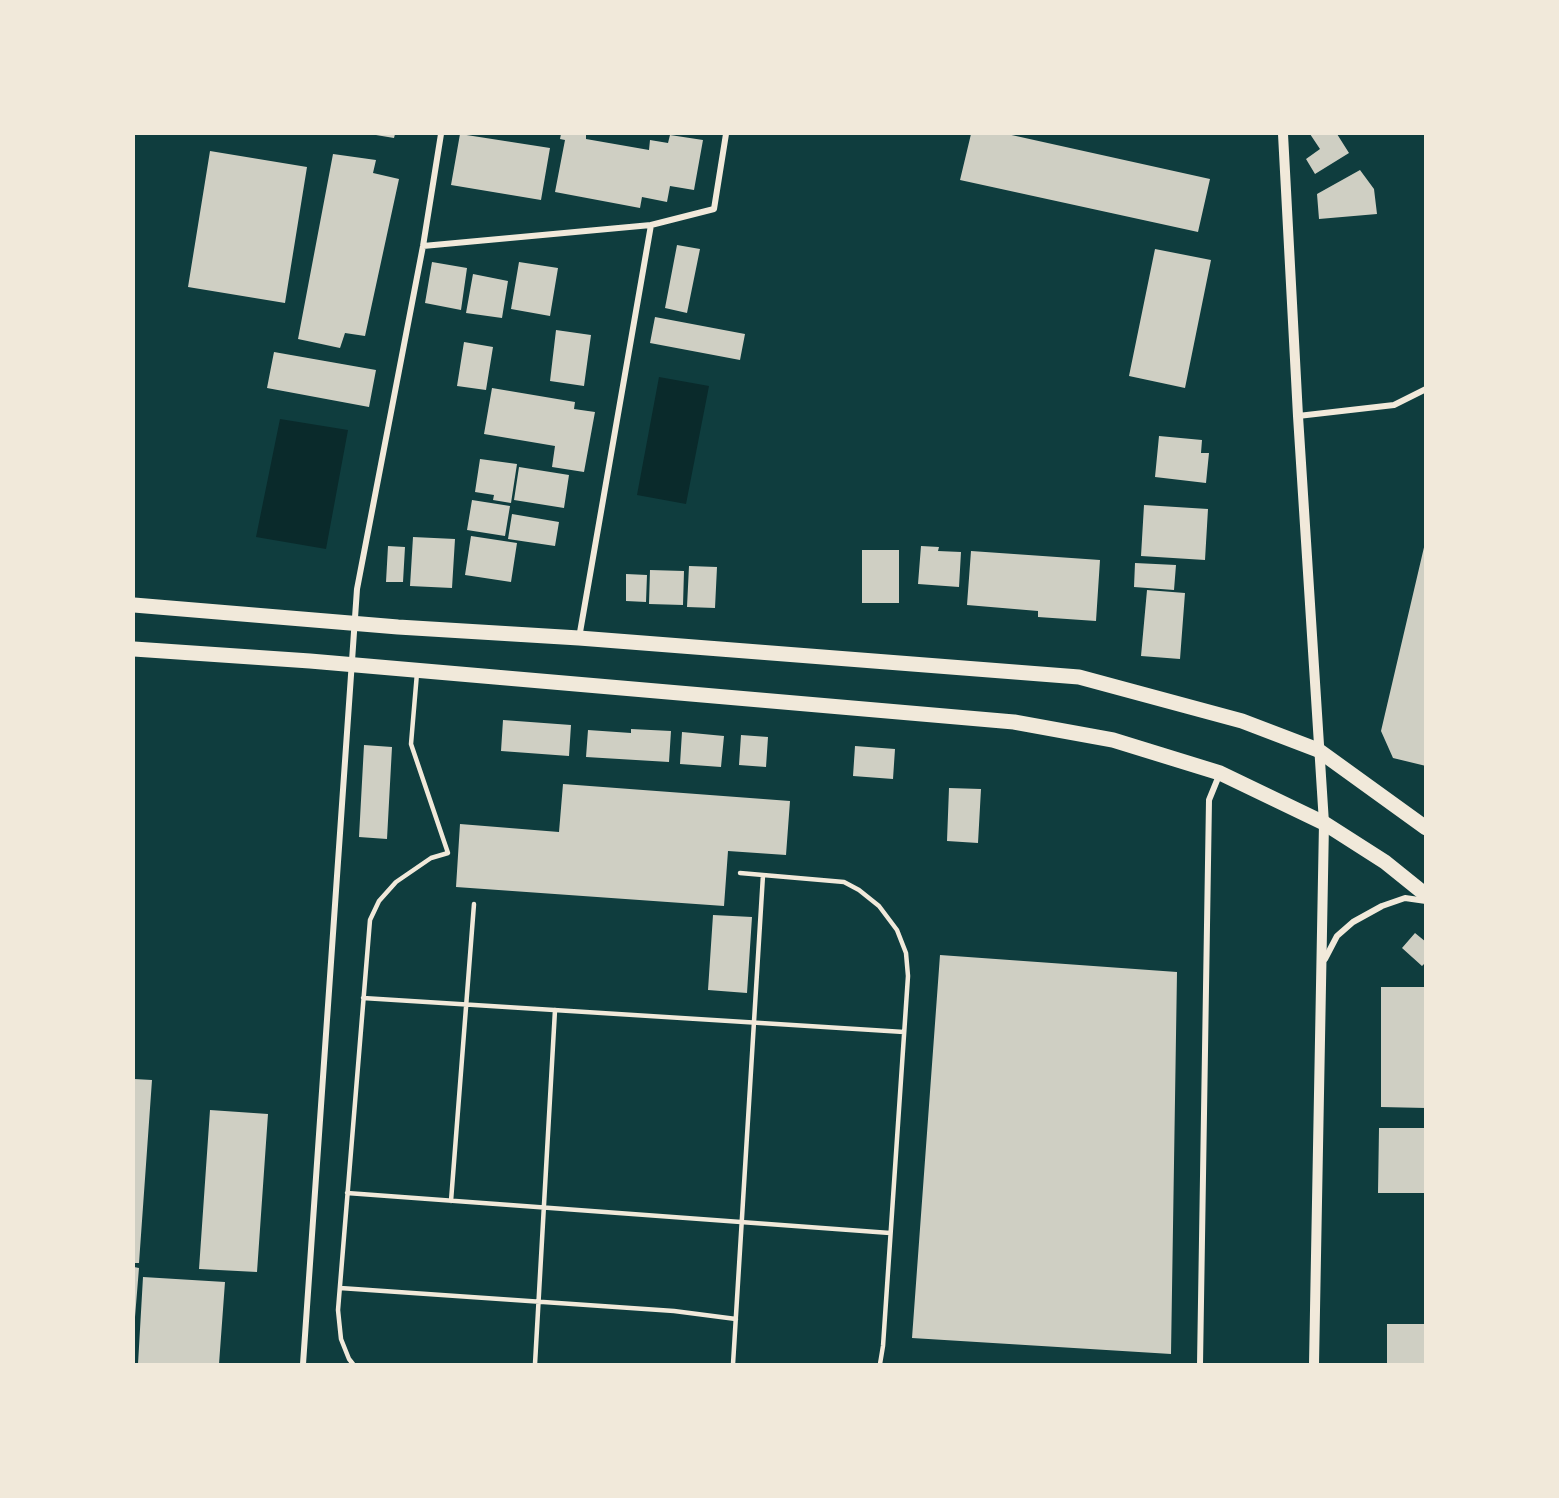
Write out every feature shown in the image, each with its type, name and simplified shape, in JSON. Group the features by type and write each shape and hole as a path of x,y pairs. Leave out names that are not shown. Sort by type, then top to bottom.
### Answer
{"main road":[{"path":"134,605 1079,677 1242,721 1318,750 1425,828"},
{"path":"134,649 1014,722 1113,740 1220,773 1324,823 1385,862 1425,895"}],"street":[{"path":"303,1365 357,589 423,246 441,134"},
{"path":"423,246 651,225 714,209 726,134"},
{"path":"1283,134 1324,823 1314,1365"},
{"path":"579,638 651,225"},
{"path":"1298,416 1394,405 1425,388"},
{"path":"1200,1365 1209,800 1220,773"},
{"path":"1322,975 1326,954 1336,936 1353,922 1382,906 1405,898 1425,901"}],"lane":[{"path":"354,1365 341,1339 338,1310 370,920 379,901 396,882 431,858 448,853 411,744 417,671"},
{"path":"740,873 844,882 859,890 879,906 897,930 906,953 908,976 880,1365"},
{"path":"733,1365 763,875"},
{"path":"451,1201 474,904"},
{"path":"363,998 904,1032"},
{"path":"534,1365 555,1010"},
{"path":"347,1193 890,1233"},
{"path":"340,1288 674,1311 736,1319"}],"water":[{"path":"659,377 709,386 686,504 637,495"},
{"path":"280,419 348,430 326,549 256,537"}],"building":[{"path":"370,134 395,134 394,138"},
{"path":"460,134 550,148 541,200 451,185"},
{"path":"561,134 586,134 586,139 649,150 650,140 668,143 670,135 703,140 694,190 670,186 667,202 642,197 640,208 555,192 565,140 560,139"},
{"path":"971,134 1007,134 1210,179 1198,232 960,180"},
{"path":"1310,134 1337,134 1349,153 1315,174 1306,159 1320,149"},
{"path":"210,151 307,167 285,303 188,287"},
{"path":"333,154 376,160 373,173 399,179 365,336 345,333 340,348 298,339"},
{"path":"1360,170 1374,189 1377,214 1319,219 1317,194"},
{"path":"677,245 700,249 687,313 665,308"},
{"path":"1155,249 1211,260 1185,388 1129,376"},
{"path":"432,262 467,268 461,310 425,303"},
{"path":"519,262 558,268 550,316 511,309"},
{"path":"473,274 508,281 502,318 466,313"},
{"path":"655,317 745,334 740,360 650,343"},
{"path":"556,330 591,335 584,386 550,381"},
{"path":"464,342 493,347 486,390 457,386"},
{"path":"274,352 376,370 369,407 267,388"},
{"path":"492,388 575,402 574,409 595,412 584,472 552,467 555,446 484,434"},
{"path":"1159,436 1202,440 1201,453 1209,453 1206,483 1155,477"},
{"path":"480,459 517,464 511,503 493,500 494,495 475,492"},
{"path":"519,467 569,475 564,508 514,500"},
{"path":"472,500 510,506 505,536 467,530"},
{"path":"1144,505 1208,509 1205,560 1141,556"},
{"path":"512,514 559,522 555,546 508,539"},
{"path":"471,536 517,543 511,582 465,575"},
{"path":"413,537 455,539 452,588 410,586"},
{"path":"1425,543 1426,766 1393,758 1381,731"},
{"path":"388,546 405,547 403,582 386,582"},
{"path":"921,546 939,547 938,551 961,552 959,587 918,584"},
{"path":"862,550 899,550 899,603 862,603"},
{"path":"971,551 1100,560 1096,621 1038,617 1038,611 967,605"},
{"path":"1135,563 1176,565 1174,590 1134,587"},
{"path":"689,566 717,567 715,608 687,607"},
{"path":"650,570 684,571 683,605 649,604"},
{"path":"626,574 647,575 646,602 626,601"},
{"path":"1147,590 1185,593 1180,659 1141,656"},
{"path":"503,720 571,725 569,756 501,751"},
{"path":"631,729 671,731 669,762 586,757 588,730 631,733"},
{"path":"682,732 724,736 721,767 680,764"},
{"path":"741,735 768,737 766,767 739,765"},
{"path":"364,745 392,747 387,839 359,837"},
{"path":"855,746 895,749 893,779 853,776"},
{"path":"563,784 790,801 786,855 728,851 724,906 456,887 460,824 559,832"},
{"path":"949,788 981,789 978,843 947,841"},
{"path":"713,915 752,917 747,993 708,990"},
{"path":"1415,933 1426,942 1426,962 1422,966 1402,948"},
{"path":"940,955 1177,972 1171,1354 912,1338"},
{"path":"1381,987 1426,987 1426,1108 1381,1107"},
{"path":"134,1079 152,1080 139,1263 134,1263"},
{"path":"210,1110 268,1114 257,1272 199,1269"},
{"path":"1379,1128 1426,1128 1426,1193 1378,1193"},
{"path":"134,1267 139,1268 135,1317 134,1317"},
{"path":"143,1277 225,1282 219,1364 138,1364"},
{"path":"1387,1324 1426,1324 1426,1364 1387,1364"}]}
